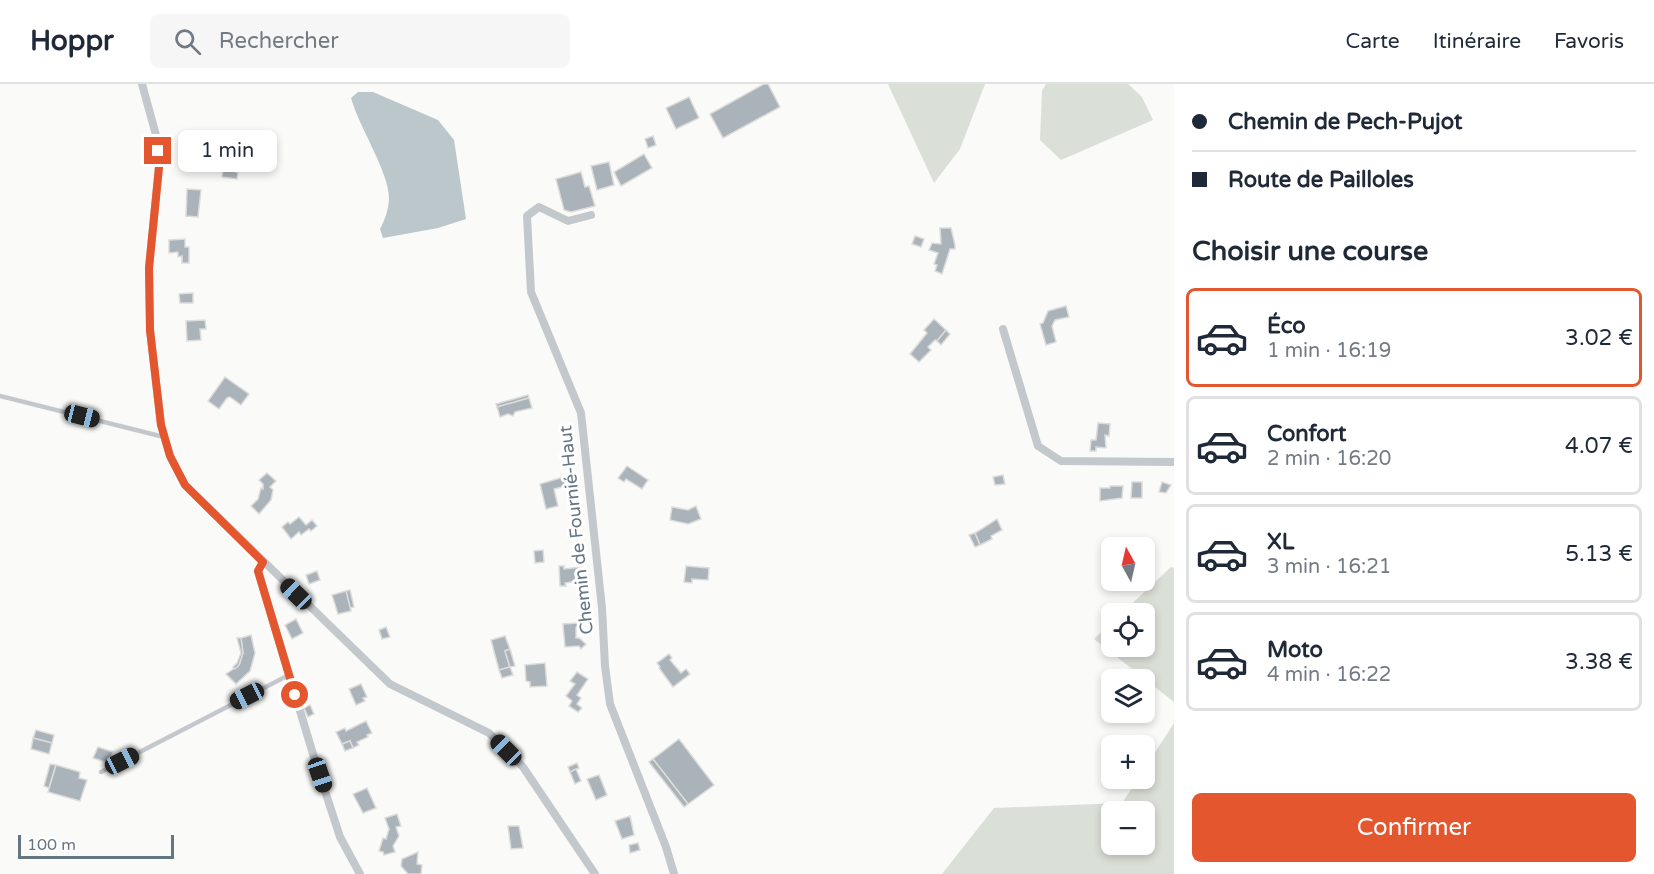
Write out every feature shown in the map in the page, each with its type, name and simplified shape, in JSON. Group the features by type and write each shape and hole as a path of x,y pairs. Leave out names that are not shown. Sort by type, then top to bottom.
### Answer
{"street":[{"path":"142,84 156,135 159,167 149,279 150,330 161,425 170,456 185,485 390,684 489,733 523,767 595,874"},
{"name":"Chemin de Fournié-Haut","path":"591,215 568,221 539,207 527,216 531,292 581,413 602,608 604,666 610,704 666,847 674,874"},
{"path":"1003,329 1038,446 1061,461 1174,462"},
{"path":"263,562 258,571 289,675 340,837 360,874"}],"lane":[{"path":"0,396 164,437"},
{"path":"101,772 289,675"}],"shaded area":[{"path":"888,84 985,84 960,149 934,183"},
{"path":"1046,84 1128,84 1142,97 1153,120 1061,160 1040,140 1042,91"},
{"path":"358,92 373,92 438,120 454,140 466,219 438,228 383,238 380,229 388,206 388,187 351,98"},
{"path":"1171,567 1174,568 1174,702 1155,687 1155,669 1132,669 1117,657 1155,657 1155,603 1133,603 1145,591 1155,591 1155,582"},
{"path":"1101,632 1101,645 1094,639"},
{"path":"1174,723 1174,874 942,874 994,808 1101,804 1101,855 1155,855 1155,801 1123,801 1131,789 1155,789 1155,752"}],"building":[{"path":"764,84 768,84 780,107 723,138 710,114"},
{"path":"689,97 699,118 676,129 666,108"},
{"path":"653,136 656,145 648,148 645,139"},
{"path":"199,149 202,160 187,164 184,154"},
{"path":"225,153 238,154 237,179 222,177"},
{"path":"644,154 652,168 621,186 614,172"},
{"path":"609,162 614,185 597,190 591,166"},
{"path":"581,172 585,187 589,186 595,206 571,212 564,210 556,179"},
{"path":"187,189 201,190 198,217 186,216"},
{"path":"940,228 951,228 955,245 955,249 950,249 942,274 935,271 937,265 934,264 938,253 929,250 932,243 941,244"},
{"path":"915,236 924,239 921,247 912,244"},
{"path":"185,239 185,247 189,247 189,263 182,263 182,256 178,257 178,252 169,253 169,240"},
{"path":"193,293 193,303 180,303 179,294"},
{"path":"1066,306 1069,317 1055,320 1052,326 1056,342 1046,345 1040,324 1043,323 1048,311"},
{"path":"934,319 946,330 937,341 935,340 928,347 931,350 919,362 910,354 927,333 924,330"},
{"path":"205,320 206,329 200,329 201,340 187,341 186,321"},
{"path":"946,330 950,334 941,345 937,341"},
{"path":"225,377 249,394 241,405 230,397 227,398 219,409 208,401"},
{"path":"528,395 529,398 497,407 496,404"},
{"path":"529,398 532,408 515,412 513,416 508,414 500,417 497,407"},
{"path":"1098,423 1110,424 1109,436 1105,435 1106,448 1096,447 1096,451 1090,451 1091,440 1096,440"},
{"path":"627,466 648,480 642,489 626,479 624,482 618,478"},
{"path":"267,473 276,481 270,487 273,490 271,500 259,514 251,506 258,499 261,488 263,489 263,484 259,480"},
{"path":"1003,475 1005,484 995,485 993,477"},
{"path":"567,476 570,485 554,489 558,506 546,509 540,484"},
{"path":"1132,482 1142,482 1142,498 1131,498"},
{"path":"1162,482 1171,485 1166,493 1159,492"},
{"path":"1110,486 1123,486 1122,498 1100,501 1100,488 1110,488"},
{"path":"696,506 701,519 688,524 670,520 672,507 688,510"},
{"path":"299,517 306,525 312,520 317,526 301,535 299,532 291,539 282,527"},
{"path":"997,519 1002,530 991,536 992,539 980,545 975,533"},
{"path":"975,533 980,545 975,547 969,535"},
{"path":"543,550 544,562 535,563 534,551"},
{"path":"559,566 564,566 564,569 582,567 583,580 560,586"},
{"path":"686,566 709,568 708,580 692,579 692,583 684,582"},
{"path":"317,571 320,580 309,584 306,575"},
{"path":"350,590 354,607 350,608 346,591"},
{"path":"346,591 351,611 338,614 332,595"},
{"path":"296,619 303,633 292,639 285,625"},
{"path":"579,623 580,628 576,628 576,638 586,644 581,649 579,646 565,647 563,624"},
{"path":"386,627 390,637 382,639 379,630"},
{"path":"251,635 255,653 250,671 236,684 226,674 239,665 243,653 241,638"},
{"path":"505,636 510,649 505,651 510,667 499,670 491,640"},
{"path":"237,638 241,638 243,653 235,669 233,667 241,653"},
{"path":"510,649 515,666 510,667 505,651"},
{"path":"669,654 672,658 670,660 681,673 686,669 690,674 673,687 657,663"},
{"path":"545,663 547,686 530,687 530,682 526,681 525,665"},
{"path":"510,667 513,675 502,678 499,670"},
{"path":"577,672 588,679 577,695 581,698 577,704 582,708 578,712 569,706 572,701 566,696 575,684 570,681"},
{"path":"361,684 367,697 363,698 365,701 356,705 349,689"},
{"path":"310,705 314,714 308,717 304,708"},
{"path":"366,721 372,733 367,735 368,737 357,742 359,745 353,748 350,741 342,744 336,732 345,728 346,731"},
{"path":"36,730 54,735 52,743 33,738"},
{"path":"33,738 52,743 49,754 31,749"},
{"path":"679,739 714,785 688,804 653,759"},
{"path":"350,741 353,748 345,751 342,744"},
{"path":"98,747 113,752 108,763 93,758"},
{"path":"653,759 688,804 684,807 649,762"},
{"path":"577,763 579,768 570,772 568,767"},
{"path":"50,764 56,765 49,788 44,786"},
{"path":"56,765 80,772 79,778 87,780 80,801 48,792"},
{"path":"576,769 581,781 575,784 570,772"},
{"path":"599,775 607,795 596,800 587,779"},
{"path":"367,788 376,808 363,813 353,794"},
{"path":"397,814 401,826 396,827 399,836 393,846 395,852 384,855 379,851 389,829 385,818"},
{"path":"630,816 634,835 622,839 615,821"},
{"path":"508,826 519,826 523,848 511,849"},
{"path":"638,843 640,850 630,853 629,845"},
{"path":"418,852 417,864 422,865 421,874 408,874 401,866 402,859"}],"route":[{"path":"158,151 159,167 149,268 150,330 161,425 170,456 185,485 263,562 258,571 295,695"}]}
